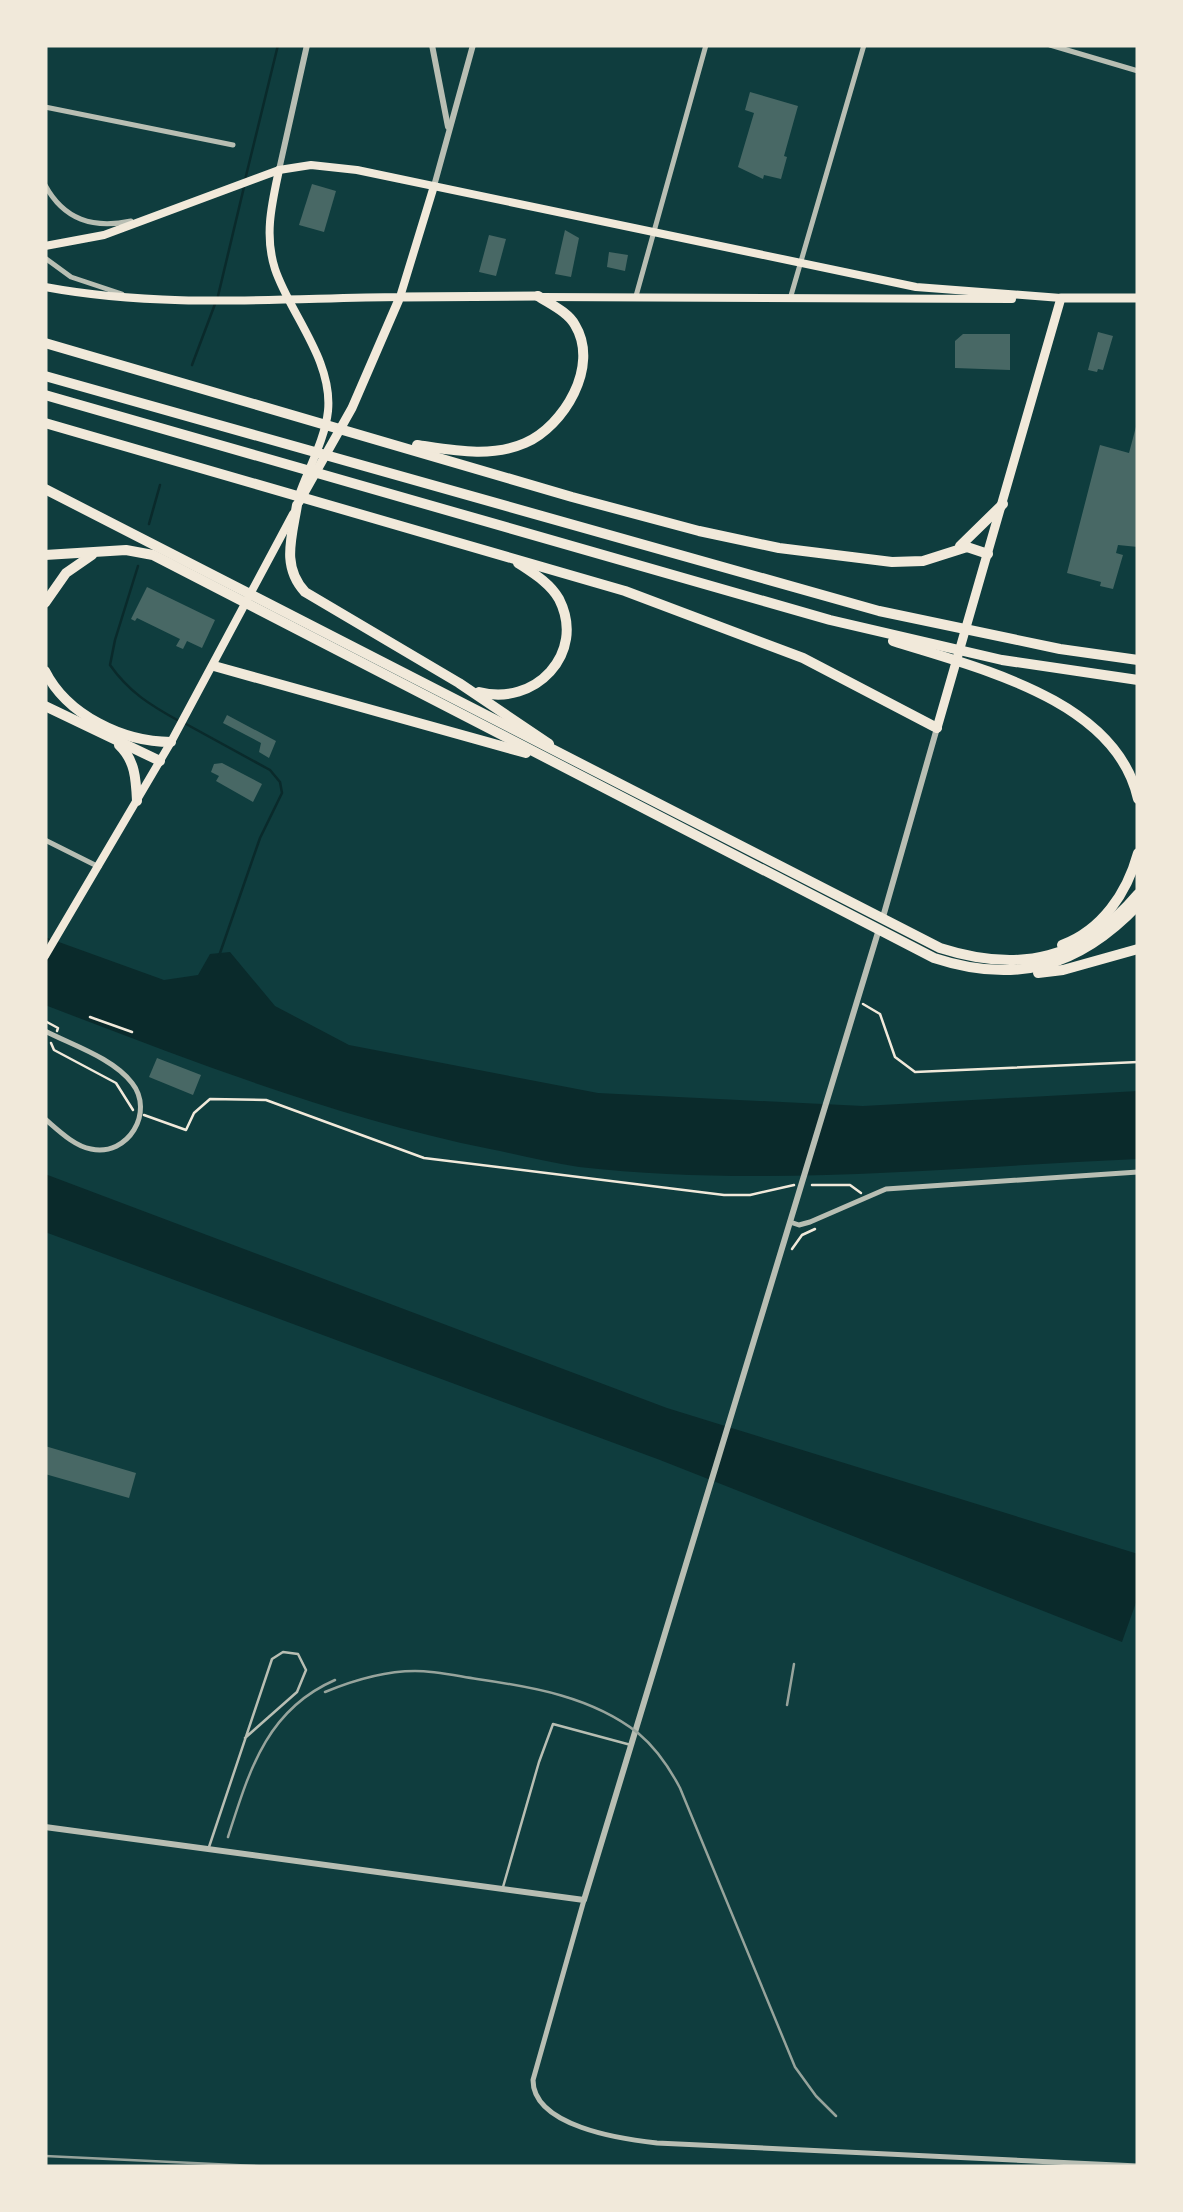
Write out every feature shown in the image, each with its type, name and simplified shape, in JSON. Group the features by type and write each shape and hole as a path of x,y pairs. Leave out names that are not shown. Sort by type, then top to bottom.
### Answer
{"highway":[{"path":"380,440 488,452 526,443 557,420 570,402 578,380 581,342 572,320 538,296"},
{"path":"45,343 572,497 766,546 909,562 974,547 988,554"},
{"path":"45,376 879,612 1060,649 1138,660"},
{"path":"45,396 830,620 977,668 1071,711 1095,727 1120,755 1138,799"},
{"path":"45,423 625,591 734,630 834,673 937,728"},
{"path":"45,490 934,958 984,972 1037,968 1088,948 1116,928 1138,905"},
{"path":"955,550 1003,504"},
{"path":"298,505 288,556 295,582 319,602 459,683 587,770"},
{"path":"45,556 126,550 153,555 228,588"},
{"path":"45,603 66,573 97,552"},
{"path":"459,683 495,696 516,694 544,680 557,666 564,649 566,633 558,599 533,573 504,555"},
{"path":"272,611 940,948 967,956 1026,960 1056,954 1103,930 1138,894"},
{"path":"830,620 1002,660 1138,680"},
{"path":"214,666 563,765"},
{"path":"45,671 52,686 68,703 108,727 131,738 174,737"},
{"path":"45,706 160,760"},
{"path":"115,740 134,766 137,800"},
{"path":"1026,960 1070,942 1100,921 1120,898 1138,853"},
{"path":"1008,971 1027,974 1063,970 1138,949"}],"main road":[{"path":"45,246 104,235 262,176 311,164 343,167 652,234 944,291 1061,298"},
{"path":"280,170 270,214 274,268 320,368 328,410 290,519"},
{"path":"45,956 214,666 352,408 400,297 434,186"},
{"path":"45,287 143,300 207,302 538,296 1138,298"},
{"path":"937,728 1061,298"}],"street":[{"path":"280,170 307,45"},
{"path":"432,45 448,134"},
{"path":"434,186 473,45"},
{"path":"635,298 706,45"},
{"path":"790,298 864,45"},
{"path":"1050,45 1138,71"},
{"path":"45,107 233,145"},
{"path":"45,185 68,215 82,221 103,225 159,216"},
{"path":"45,258 54,268 80,282 143,300"},
{"path":"937,728 533,2080 536,2100 553,2114 595,2132 656,2144 1138,2166"},
{"path":"45,840 99,867"},
{"path":"45,1031 130,1078 142,1104 127,1140 104,1150 84,1147 45,1119"},
{"path":"788,1222 810,1222 886,1189 1138,1172"},
{"path":"45,1827 584,1900"}],"lane":[{"path":"209,1849 245,1738 272,1658 283,1652 298,1654 306,1670 297,1692 245,1738"},
{"path":"502,1888 538,1762 553,1724 632,1745"}],"path":[{"path":"863,1004 880,1014 895,1057 914,1072 1138,1062"},
{"path":"90,1017 132,1032"},
{"path":"45,1021 58,1028 56,1032"},
{"path":"51,1042 54,1050 116,1082 132,1109"},
{"path":"146,1116 186,1130 194,1113 210,1099 266,1100 424,1158 724,1195 807,1185 850,1185 860,1191"},
{"path":"790,1250 802,1235 818,1227"}],"water":[{"path":"45,937 164,980 198,975 210,954 230,952 275,1006 349,1045 598,1093 863,1106 1138,1091 1138,1159 789,1176 649,1173 546,1161 320,1105 45,1005"},
{"path":"45,1174 667,1408 1138,1554 1138,1597 1122,1642 660,1460 45,1232"}],"building":[{"path":"750,92 798,106 781,179 764,175 763,179 738,167 754,113 745,110"},
{"path":"312,184 336,191 324,232 299,225"},
{"path":"565,230 579,238 571,277 555,274"},
{"path":"489,235 506,239 496,276 479,272"},
{"path":"609,252 628,255 625,271 607,267"},
{"path":"1098,332 1113,336 1103,370 1097,372 1088,370"},
{"path":"963,334 1010,334 1010,370 955,368 955,341"},
{"path":"1137,423 1138,547 1118,545 1116,553 1123,555 1113,589 1067,573 1100,445 1129,453"},
{"path":"147,587 215,620 202,648 187,641 183,649 176,646 180,639 137,618 131,619"},
{"path":"227,715 276,741 269,758 259,752 261,743 223,723"},
{"path":"222,763 262,784 253,802 216,781 219,776 211,772 214,764"},
{"path":"157,1058 201,1075 193,1095 149,1077"},
{"path":"45,1446 136,1473 129,1498 45,1474"}],"waterway":[{"path":"245,180 278,45"},
{"path":"218,296 244,187"},
{"path":"192,365 215,304"},
{"path":"149,524 160,485"},
{"path":"138,566 110,665 141,697 179,721"},
{"path":"186,724 270,770 280,782 282,793 260,838 219,956"}],"railway":[{"path":"787,1705 794,1664"},
{"path":"325,1692 381,1674 439,1673 561,1695 601,1710 638,1733 662,1758 680,1788 795,2067 836,2116"},
{"path":"228,1837 253,1767 276,1726 311,1693 335,1680"},
{"path":"45,2156 275,2167"}]}
